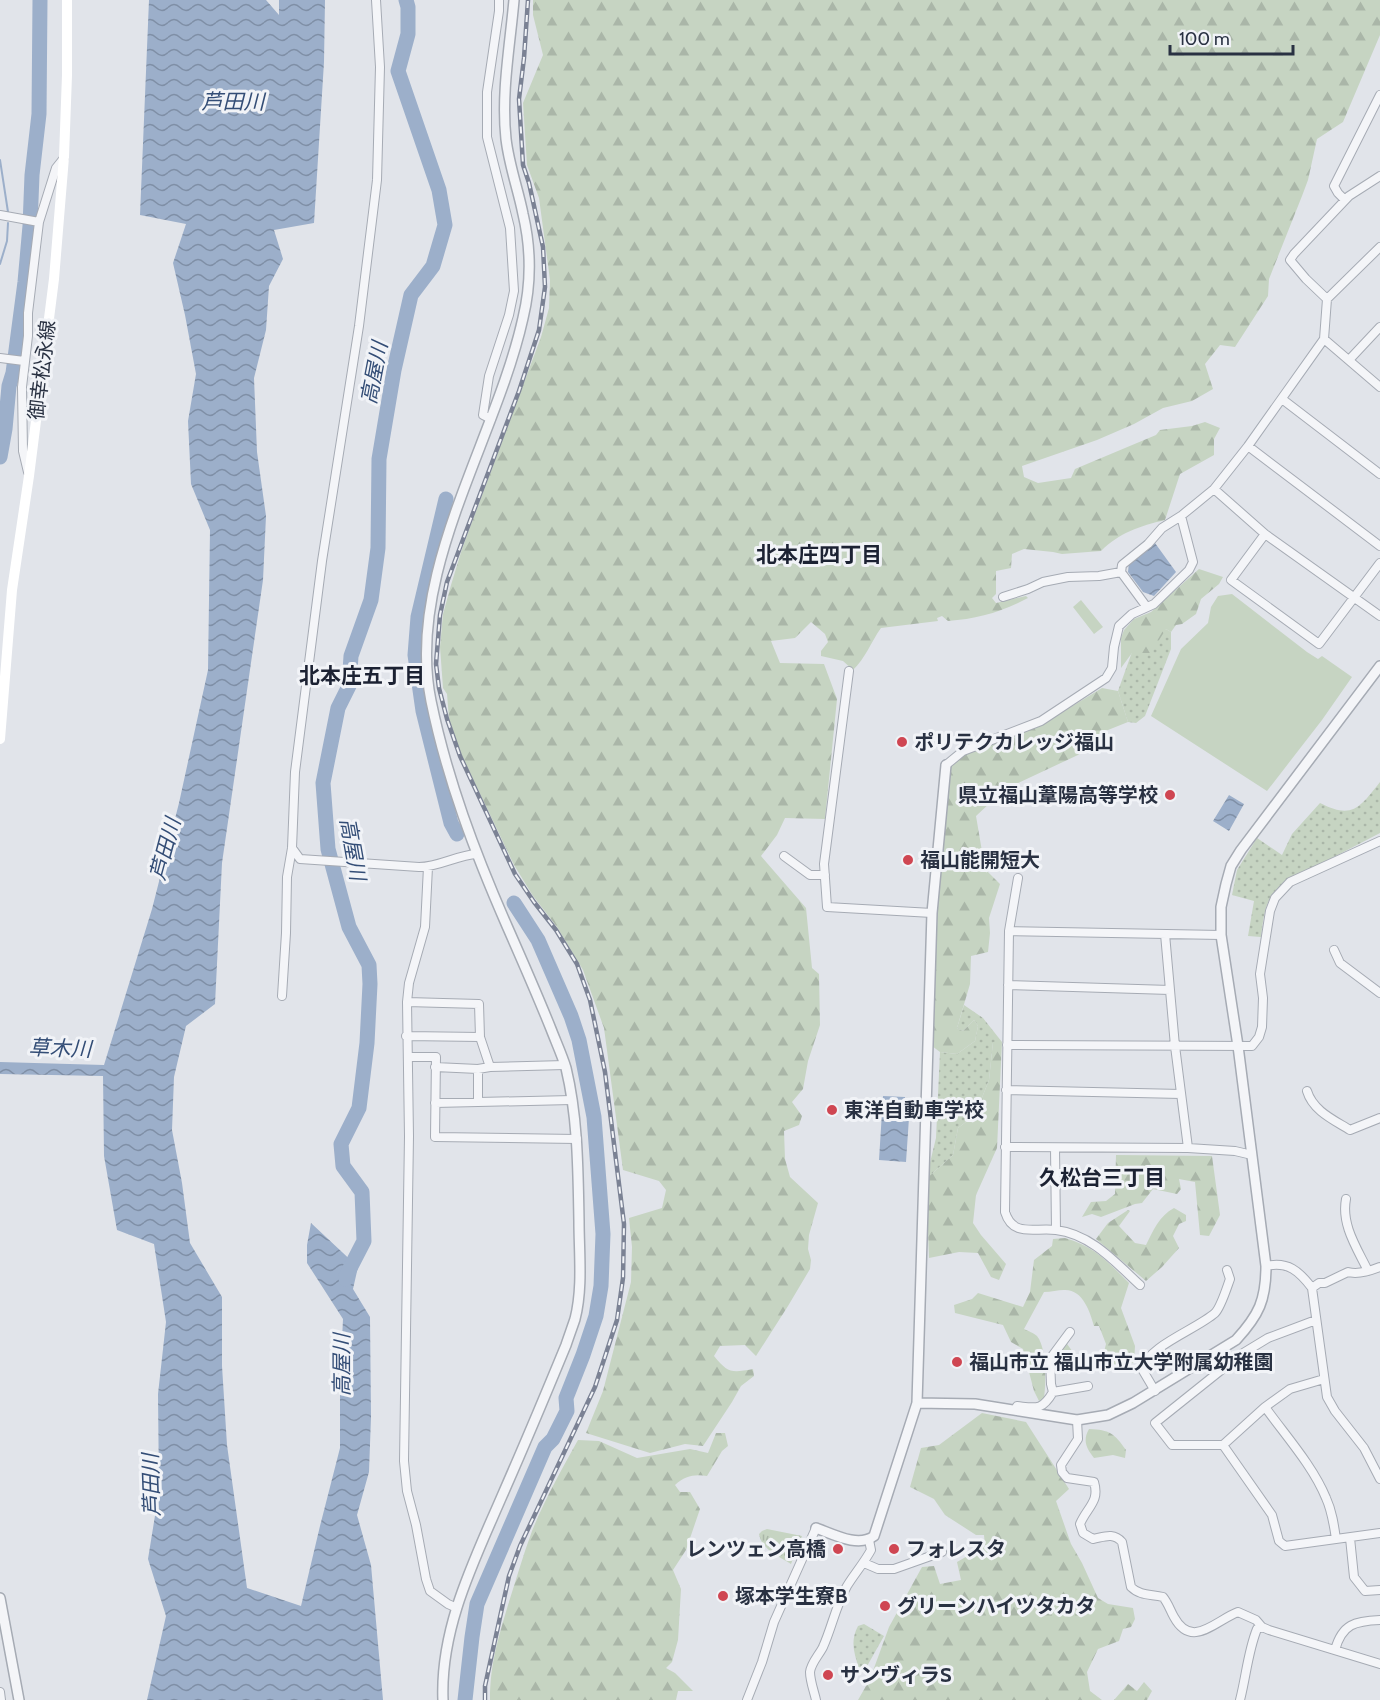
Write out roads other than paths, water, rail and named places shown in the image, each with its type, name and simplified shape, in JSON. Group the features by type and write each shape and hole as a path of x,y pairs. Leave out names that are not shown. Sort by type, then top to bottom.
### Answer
{"main road":[{"name":"御幸松永線","path":"0,739 12,590 54,279 64,157 67,0"}],"street":[{"path":"282,996 287,877 292,848 296,760 377,180 380,67 376,0"},
{"path":"491,419 483,415 489,376 509,315 514,291 510,228 487,137 487,92 499,0"},
{"path":"443,1700 447,1642 457,1608 566,1345 576,1316 579,1284 577,1139 565,1065 460,811 437,728 426,667 427,637 438,570 448,534 513,360 528,295 528,244 506,140 505,103 514,0"},
{"path":"1345,200 1334,186 1380,95"},
{"path":"29,476 23,451 22,387 18,360 28,336 36,222 56,168 64,157"},
{"path":"1327,299 1290,260 1293,254 1345,200 1380,176"},
{"path":"0,215 36,222"},
{"path":"1146,606 1121,572 1122,565 1148,544 1162,528 1181,516 1214,489 1248,446 1324,339 1327,299 1380,247"},
{"path":"1349,360 1380,327"},
{"path":"1324,339 1380,387"},
{"path":"0,358 18,360"},
{"path":"1282,399 1380,474"},
{"path":"1248,446 1380,546"},
{"path":"1214,489 1265,534 1380,616"},
{"path":"747,1700 774,1622 816,1528 843,1538 857,1540 869,1540 874,1536 917,1403 932,913 946,765 963,751 1041,721 1106,678 1112,668 1119,626 1132,614 1154,604 1189,570 1193,562 1181,516"},
{"path":"1265,534 1231,580 1319,644 1380,563"},
{"path":"1003,597 1042,582 1121,572"},
{"path":"917,1403 975,1404 1077,1420 1108,1414 1155,1391 1236,1340 1249,1325 1261,1304 1266,1287 1266,1266 1238,1046 1221,935 1221,907 1231,866 1241,850 1380,666"},
{"path":"849,671 824,864 827,907 932,913"},
{"path":"1007,1045 1252,1046 1259,1037 1262,1026 1263,998 1260,974 1270,911 1275,898 1290,882 1380,841"},
{"path":"292,848 300,859 424,867 477,854"},
{"path":"784,856 810,875 825,875"},
{"path":"424,867 425,927 409,983 407,1002 409,1136 404,1461 407,1491 430,1591 457,1608"},
{"path":"1018,878 1009,931 1005,1147 1005,1212 1008,1223 1016,1228 1056,1230 1075,1234 1092,1243 1140,1286"},
{"path":"1009,931 1221,935"},
{"path":"1165,934 1175,1046 1188,1148"},
{"path":"1334,950 1340,963 1380,993"},
{"path":"1008,985 1170,990"},
{"path":"407,1002 479,1004 480,1037 490,1067"},
{"path":"406,1036 480,1037"},
{"path":"409,1057 436,1057 435,1137 577,1139"},
{"path":"435,1067 478,1069 565,1065"},
{"path":"478,1069 478,1101"},
{"path":"1006,1090 1181,1094"},
{"path":"1307,1091 1309,1098 1320,1111 1350,1130 1380,1118"},
{"path":"435,1103 572,1100"},
{"path":"1005,1147 1188,1148 1235,1151 1252,1155"},
{"path":"1055,1148 1056,1230"},
{"path":"1346,1199 1344,1209 1346,1225 1368,1271"},
{"path":"1266,1266 1276,1264 1290,1266 1303,1275 1312,1288 1327,1397 1364,1448 1380,1479"},
{"path":"1312,1288 1348,1272 1353,1274 1380,1267"},
{"path":"1155,1391 1142,1369 1144,1362 1161,1347 1217,1312 1230,1279 1227,1270"},
{"path":"1316,1320 1268,1338 1240,1355 1155,1423 1172,1445 1223,1445 1265,1407 1290,1389 1324,1379"},
{"path":"1015,1410 1017,1406 1037,1408 1046,1404 1053,1392 1050,1359 1070,1332"},
{"path":"1053,1392 1088,1386"},
{"path":"1265,1407 1319,1484 1329,1506 1336,1539"},
{"path":"1077,1420 1078,1439 1061,1465 1062,1472 1067,1478 1094,1482 1096,1498 1080,1524 1083,1533 1093,1539 1112,1535 1122,1542 1131,1587 1141,1594 1163,1597 1170,1606 1174,1618 1184,1629 1192,1633 1201,1632 1238,1612 1256,1620 1262,1627 1296,1640 1380,1664"},
{"path":"1223,1445 1272,1515 1279,1541 1285,1546 1380,1533"},
{"path":"1350,1538 1354,1577 1365,1591 1380,1590"},
{"path":"816,1700 810,1673 812,1666 823,1648 847,1586 871,1550 869,1540"},
{"path":"864,1563 878,1569 894,1569 942,1552"},
{"path":"0,1604 19,1700"},
{"path":"1335,1650 1338,1639 1352,1624 1380,1620"},
{"path":"1240,1700 1248,1670 1252,1640 1257,1629 1262,1627"},
{"path":"0,1692 1,1700"}],"water":[{"name":"芦田川","path":"149,0 266,0 279,15 279,0 325,0 324,62 314,223 274,230 283,259 269,286 266,330 254,378 257,452 266,516 263,580 222,863 215,1004 186,1026 174,1077 172,1130 190,1243 222,1297 222,1366 227,1445 247,1588 301,1606 340,1448 343,1319 307,1263 311,1223 358,1267 353,1289 370,1317 371,1417 369,1472 357,1515 371,1565 383,1700 147,1700 166,1616 148,1559 159,1491 158,1394 166,1322 154,1244 117,1230 104,1156 103,1076 0,1074 0,1062 104,1065 152,909 179,803 208,670 210,530 191,484 188,421 196,374 173,263 186,224 140,215"},
{"path":"1155,543 1176,572 1154,596 1143,592 1128,572 1129,562"},
{"path":"1229,795 1244,804 1229,831 1213,821"},
{"path":"883,1096 905,1097 905,1103 910,1103 906,1162 879,1160"}],"waterway":[{"path":"0,457 25,282 30,226 32,175 39,114 40,0"},
{"name":"高屋川","path":"346,1279 364,1241 362,1192 343,1166 341,1144 359,1108 367,1043 370,984 369,965 349,927 328,849 323,783 338,708 349,686 351,656 371,600 378,548 379,459 394,370 411,295 433,266 445,225 439,190 398,71 408,34 406,0"},
{"path":"0,160 8,212"},
{"path":"0,264 7,241 8,223"},
{"path":"446,499 418,617 415,655 423,711 451,823 457,834"},
{"path":"465,1700 477,1604 545,1447 553,1439 567,1411 566,1398 596,1316 601,1286 603,1234 594,1117 579,1040 538,940 514,903"}],"railway":[{"path":"485,1700 485,1686 509,1576 520,1546 595,1387 617,1320 623,1278 624,1224 605,1072 590,1000 577,964 556,930 515,874 460,756 447,719 436,664 440,615 447,582 519,391 539,330 545,287 543,247 523,165 519,99 528,0"}],"place":[{"name":"ポリテクカレッジ福山","path":"902,742"},
{"name":"県立福山葦陽高等学校","path":"1170,795"},
{"name":"福山能開短大","path":"908,860"},
{"name":"東洋自動車学校","path":"832,1110"},
{"name":"福山市立 福山市立大学附属幼稚園","path":"957,1362"},
{"name":"レンツェン高橋","path":"838,1549"},
{"name":"フォレスタ","path":"894,1549"},
{"name":"塚本学生寮B","path":"723,1596"},
{"name":"グリーンハイツタカタ","path":"885,1606"},
{"name":"サンヴィラS","path":"828,1675"}],"district":[{"name":"北本庄四丁目","path":"819,554"},
{"name":"北本庄五丁目","path":"362,675"},
{"name":"久松台三丁目","path":"1102,1177"}],"water label":[{"name":"草木川","path":"60,1048"}]}
